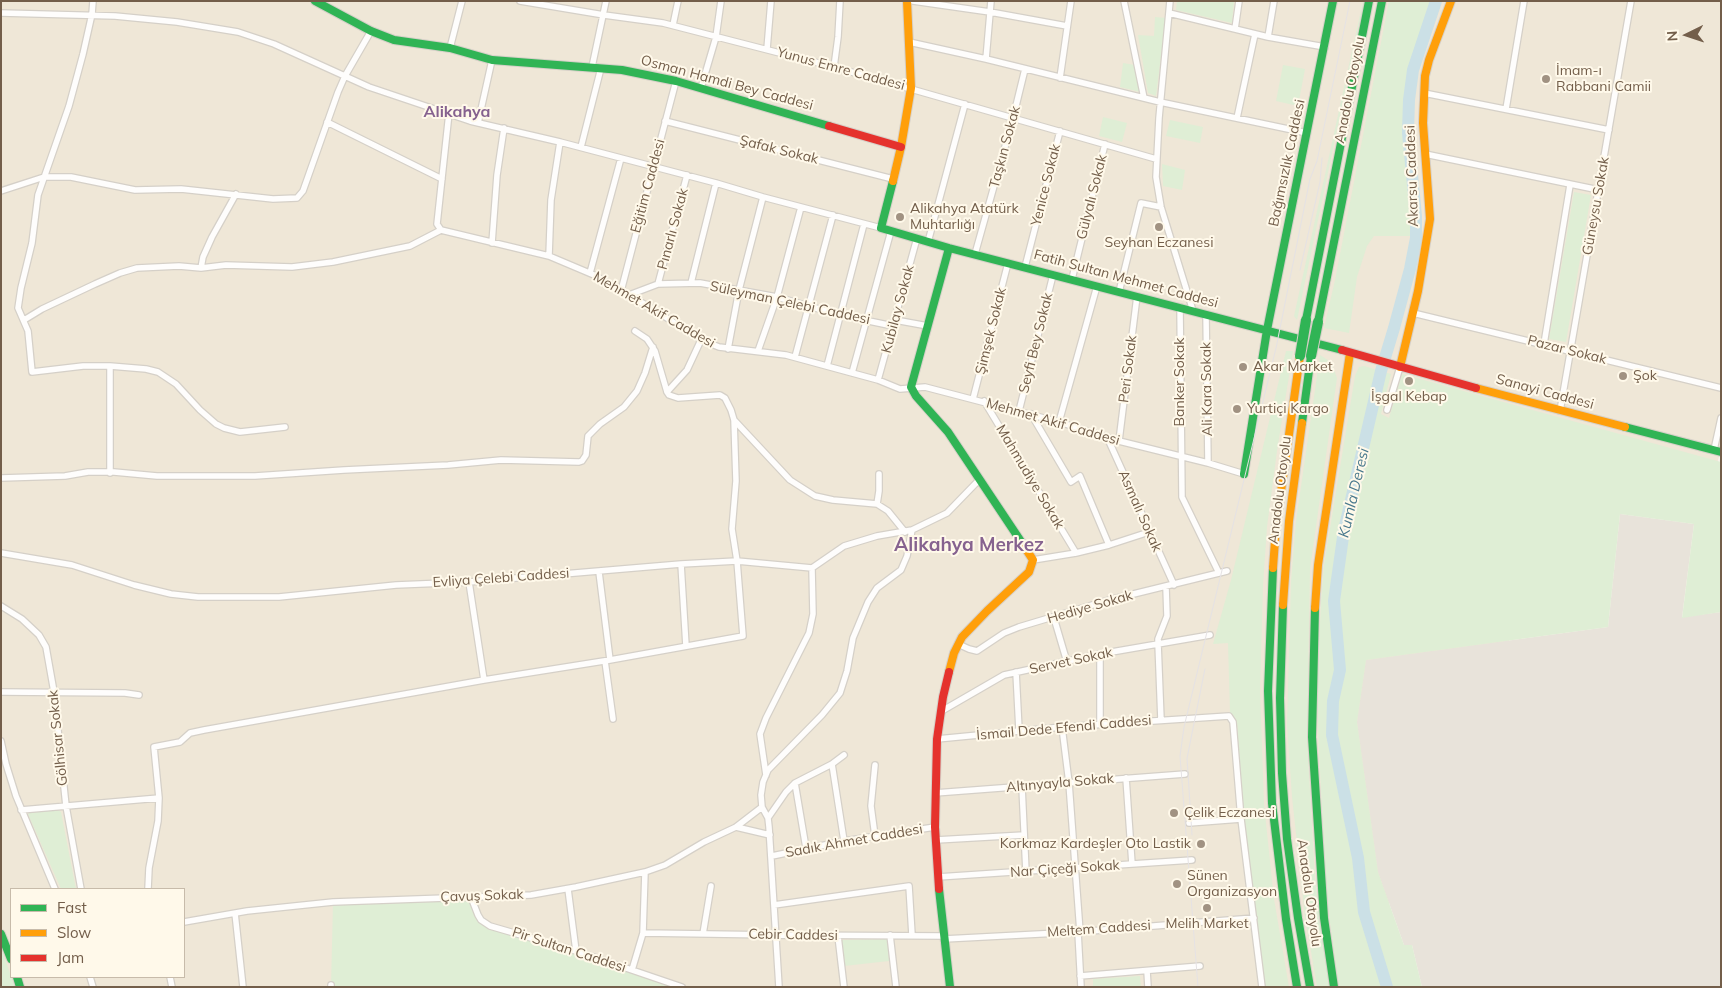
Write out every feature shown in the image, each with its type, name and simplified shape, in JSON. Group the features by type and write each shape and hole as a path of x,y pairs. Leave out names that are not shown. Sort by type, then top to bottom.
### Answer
{"main road":[{"name":"Osman Hamdi Bey Caddesi","path":"315,1 371,32 394,40 450,48 492,60 622,70 676,81 901,146"},
{"path":"886,230 911,88 907,1"},
{"name":"Bağımsızlık Caddesi","path":"1244,474 1268,330 1333,1"},
{"name":"Anadolu Otoyolu","path":"1297,987 1286,919 1272,803 1268,734 1271,588 1276,527 1306,320 1369,1"},
{"name":"Anadolu Otoyolu","path":"1310,987 1287,839 1282,773 1280,690 1284,588 1289,521 1311,356 1382,1"},
{"name":"Akarsu Caddesi","path":"1396,366 1413,313 1425,258 1429,228 1423,123 1425,76 1451,1"},
{"name":"Fatih Sultan Mehmet Caddesi","path":"886,230 1268,330 1363,357"},
{"path":"949,248 911,387 916,396 948,432 1033,560 1029,572 962,636 950,663 940,712 937,739 935,827 938,877 950,987"},
{"path":"1334,987 1324,918 1320,872 1312,744 1312,673 1318,565 1350,353"},
{"name":"Sanayi Caddesi","path":"1363,357 1560,411 1717,451"},
{"path":"1,934 10,956"}],"street":[{"path":"93,1 92,14 69,106 38,196 32,243 18,302 18,308 29,336 32,372 83,366 146,369 158,372 176,384 200,410 212,421 224,428 240,432 285,427"},
{"path":"450,48 462,1"},
{"name":"Yunus Emre Caddesi","path":"520,1 673,25 911,88 1156,159"},
{"path":"581,147 597,68 606,1"},
{"path":"673,25 678,1"},
{"path":"701,88 716,37 721,1"},
{"path":"766,49 772,1"},
{"path":"834,67 840,1"},
{"path":"913,1 1067,26"},
{"path":"986,59 991,1"},
{"path":"1060,78 1071,1"},
{"path":"1124,1 1144,98"},
{"path":"1170,1 1160,102 1156,177 1161,207 1193,311"},
{"path":"1236,29 1239,1"},
{"path":"1268,37 1274,1"},
{"path":"1506,109 1524,1"},
{"name":"Güneysu Sokak","path":"1560,411 1631,1"},
{"path":"1169,12 1254,34 1325,47"},
{"path":"1,13 92,14 177,22 238,32 274,44 369,87 478,123 716,182 763,197 886,230 867,320 852,373"},
{"path":"1,191 44,178 77,178 135,190 182,188 288,199 300,196 344,76 371,32"},
{"path":"1237,118 1254,34"},
{"path":"909,42 1160,102 1307,133"},
{"path":"478,123 492,60"},
{"name":"Taşkın Sokak","path":"975,254 1025,69"},
{"name":"Eğitim Caddesi","path":"621,291 676,81"},
{"path":"1424,93 1609,130"},
{"path":"928,242 965,104"},
{"path":"24,320 42,309 120,273 137,268 153,266 201,268 226,265 292,267 333,262 410,246 441,230 437,224 449,113"},
{"name":"Şafak Sokak","path":"665,121 894,179"},
{"path":"327,122 442,179"},
{"path":"492,243 497,175 504,128"},
{"name":"Yenice Sokak","path":"1025,267 1060,131"},
{"path":"549,256 551,200 560,142"},
{"name":"Gülyalı Sokak","path":"1072,279 1105,144"},
{"path":"1425,154 1599,190"},
{"path":"590,273 621,158"},
{"name":"Pınarlı Sokak","path":"658,284 687,175"},
{"path":"690,283 716,182"},
{"path":"1544,344 1570,185"},
{"path":"201,268 206,250 236,194"},
{"path":"728,349 739,290 763,197"},
{"path":"1119,292 1141,203 1161,207"},
{"path":"758,351 777,297 801,207"},
{"path":"795,357 833,216"},
{"path":"827,366 864,224"},
{"name":"Mehmet Akif Caddesi","path":"441,230 549,256 590,273 701,340 728,349 758,351 795,357 900,388 925,386 1031,414 1118,441 1208,463 1244,474"},
{"name":"Kubilay Sokak","path":"878,380 917,238"},
{"name":"Şimşek Sokak","path":"973,399 1008,263"},
{"name":"Seyfi Bey Sokak","path":"1019,411 1053,275"},
{"name":"Süleyman Çelebi Caddesi","path":"629,295 658,284 690,283 777,297 840,315 867,320 928,326"},
{"path":"1059,422 1097,286"},
{"name":"Peri Sokak","path":"1118,441 1137,296"},
{"name":"Banker Sokak","path":"1180,308 1182,497 1219,573"},
{"name":"Pazar Sokak","path":"1413,313 1721,388"},
{"name":"Ali Kara Sokak","path":"1206,314 1208,463"},
{"path":"148,888 149,868 158,821 159,798 154,747 180,742 190,733 743,636 737,562 731,521 736,481 734,420 727,401 723,396 678,398 670,395 667,392 654,347 647,339 635,332"},
{"path":"667,392 687,370 701,340"},
{"path":"1,478 65,476 81,473 157,476 255,476 501,460 579,462 585,459 588,436 600,424 624,407 637,391 646,372 654,347"},
{"path":"110,366 110,473"},
{"name":"Akarsu Caddesi","path":"1387,410 1396,366"},
{"name":"Mahmudiye Sokak","path":"984,402 1076,553"},
{"path":"1031,414 1071,482 1080,476 1110,545"},
{"path":"1717,451 1721,418"},
{"path":"734,420 790,480 815,496 833,500 877,504 888,511 905,532"},
{"name":"Asmalı Sokak","path":"1107,437 1174,585"},
{"path":"877,504 879,474"},
{"path":"766,775 760,734 766,718 809,633 813,614 812,568 844,546 877,536 912,530 947,513 979,480"},
{"path":"778,987 772,856 768,818 762,806 761,795 766,775 768,770 822,715 840,693 847,671 853,638 868,602 877,588 901,570 907,556 912,530"},
{"path":"1033,560 1110,545 1149,532"},
{"name":"Evliya Çelebi Caddesi","path":"1,553 72,565 134,585 163,592 198,597 279,597 396,585 469,582 681,564 737,562 812,568"},
{"path":"681,564 686,646"},
{"name":"Hediye Sokak","path":"958,644 977,650 1010,630 1109,600 1227,571"},
{"path":"599,572 613,719"},
{"path":"469,582 484,680"},
{"path":"1161,720 1158,643 1168,616 1166,587"},
{"name":"Gölhisar Sokak","path":"1,606 22,619 44,642 54,692 66,806 81,888"},
{"path":"1054,618 1067,662"},
{"name":"Servet Sokak","path":"940,712 998,678 1016,672 1100,654 1210,635"},
{"path":"1100,654 1100,724"},
{"path":"1016,672 1019,730"},
{"path":"1,692 125,693 139,695"},
{"name":"İsmail Dede Efendi Caddesi","path":"937,739 1062,726 1225,716 1232,718 1233,722 1241,819"},
{"path":"1062,726 1069,783 1081,987"},
{"path":"1,740 6,764 22,810 55,888"},
{"path":"768,818 786,792 795,783 832,764 844,755"},
{"path":"832,764 844,841"},
{"path":"875,836 871,806 876,765"},
{"name":"Altınyayla Sokak","path":"935,793 1185,774"},
{"path":"1126,778 1132,864"},
{"path":"795,783 806,848"},
{"path":"1022,786 1026,872"},
{"path":"22,810 159,798"},
{"name":"Çavuş Sokak","path":"185,922 235,913 332,902 531,895 568,888 645,872 665,865 704,842 736,827 762,806"},
{"path":"1189,823 1241,819 1262,987"},
{"path":"736,827 770,835"},
{"name":"Sadık Ahmet Caddesi","path":"772,856 844,841 935,827"},
{"path":"936,840 1024,835"},
{"name":"Nar Çiçeği Sokak","path":"938,877 1192,860"},
{"path":"632,970 643,933 645,872"},
{"path":"702,934 711,886"},
{"path":"774,905 909,886 912,935"},
{"path":"568,888 576,951"},
{"name":"Pir Sultan Caddesi","path":"472,897 481,920 490,926 576,951 682,987"},
{"path":"235,913 243,987"},
{"name":"Meltem Caddesi","path":"944,937 1079,932 1254,918"},
{"name":"Cebir Caddesi","path":"643,933 775,936 912,935 944,937"},
{"path":"890,935 896,987"},
{"path":"838,936 844,987"},
{"path":"1080,976 1200,966"},
{"path":"1147,971 1148,987"}],"shaded area":[{"path":"1,1 1721,1 1721,451 1714,472 1601,439 1351,987 1,987"},
{"path":"1620,514 1694,524 1682,617 1721,612 1721,987 1422,987 1412,945 1404,945 1378,872 1357,722 1366,660 1608,627"}],"green space":[{"path":"1177,1 1234,1 1232,23 1176,10"},
{"path":"1364,1 1297,320 1294,316"},
{"path":"1389,1 1432,1 1410,63 1406,86 1403,125 1412,220 1410,236 1374,236 1367,246 1357,277 1349,333 1324,328"},
{"path":"1155,17 1166,18 1156,96 1148,93 1138,35 1154,36"},
{"path":"1123,63 1135,65 1140,92 1120,87"},
{"path":"1283,65 1305,69 1298,106 1276,101"},
{"path":"1103,117 1127,123 1122,142 1099,136"},
{"path":"1170,120 1203,127 1200,143 1166,136"},
{"path":"1162,164 1185,170 1182,190 1163,186"},
{"path":"1574,192 1591,195 1566,342 1549,339"},
{"path":"1286,351 1293,351 1267,527 1260,691 1264,804 1274,899 1289,987 1265,987 1243,819 1237,722 1230,713 1228,643 1213,644 1231,580"},
{"path":"1320,355 1331,362 1337,378 1310,569 1307,739 1315,880 1329,987 1317,987 1305,916 1292,797 1287,724 1291,581 1296,521"},
{"path":"1364,366 1391,374 1381,414 1389,418 1402,374 1721,462 1721,612 1682,618 1694,524 1620,514 1608,627 1366,660 1357,722 1378,872 1404,945 1412,945 1422,987 1339,987 1327,901 1317,691 1321,602 1324,565 1355,376 1359,367"},
{"path":"58,810 61,812 76,888 61,888 28,814 31,812"},
{"path":"471,897 485,923 682,987 331,987 333,902"},
{"path":"888,939 889,961 844,966 841,940"},
{"path":"1,948 10,978 12,978 15,987 1,987"},
{"path":"1140,976 1141,987 1093,987 1093,979"}],"waterway":[{"name":"Kumla Deresi","path":"1387,987 1364,912 1358,858 1332,735 1333,701 1340,670 1334,601 1344,530 1381,371 1410,269 1416,238 1416,216 1408,133 1409,100 1413,70 1436,1"}],"tram line":[{"path":"1198,987 1180,756 1184,727 1276,348 1310,179 1317,161 1350,1"},
{"path":"1300,270 1320,182 1322,158"},
{"path":"1192,835 1187,758 1205,669"}],"traffic: fast":[{"path":"315,1 371,31 394,40 450,48 492,60 622,70 676,81 829,126"},
{"path":"1244,474 1267,330 1333,1"},
{"path":"1306,320 1369,1"},
{"path":"1318,322 1382,1"},
{"path":"893,181 881,228 949,248 1342,350"},
{"path":"949,248 911,387 916,396 948,432 1024,546"},
{"path":"1300,356 1306,320"},
{"path":"1311,356 1318,322"},
{"path":"1302,423 1311,356"},
{"path":"1625,427 1721,452"},
{"path":"1273,568 1268,691 1272,803 1286,919 1297,987"},
{"path":"1283,605 1280,698 1282,773 1287,839 1310,987"},
{"path":"1315,608 1312,737 1324,918 1334,987"},
{"path":"939,889 950,987"},
{"path":"1,934 10,956"},
{"path":"17,978 20,987"}],"traffic: slow":[{"path":"893,181 911,88 907,1"},
{"path":"1400,367 1418,291 1430,219 1423,123 1425,76 1451,1"},
{"path":"1315,608 1318,565 1350,353"},
{"path":"1273,568 1276,527 1300,356"},
{"path":"1476,388 1625,427"},
{"path":"1283,605 1289,521 1302,423"},
{"path":"949,672 954,653 962,637 1029,572 1033,560 1024,546"}],"traffic: jam":[{"path":"829,126 901,147"},
{"path":"1342,350 1476,388"},
{"path":"939,889 935,827 937,739 949,672"}],"place":[{"name":"İmam-ı Rabbani Camii","path":"1546,79"},
{"name":"Alikahya Atatürk Muhtarlığı","path":"900,217"},
{"name":"Seyhan Eczanesi","path":"1159,227"},
{"name":"Akar Market","path":"1243,367"},
{"name":"Şok","path":"1623,376"},
{"name":"İşgal Kebap","path":"1409,381"},
{"name":"Yurtiçi Kargo","path":"1237,409"},
{"name":"Çelik Eczanesi","path":"1174,813"},
{"name":"Korkmaz Kardeşler Oto Lastik","path":"1201,844"},
{"name":"Sünen Organizasyon","path":"1177,884"},
{"name":"Melih Market","path":"1207,908"}],"district":[{"name":"Alikahya","path":"457,112"},
{"name":"Alikahya Merkez","path":"969,545"}]}
